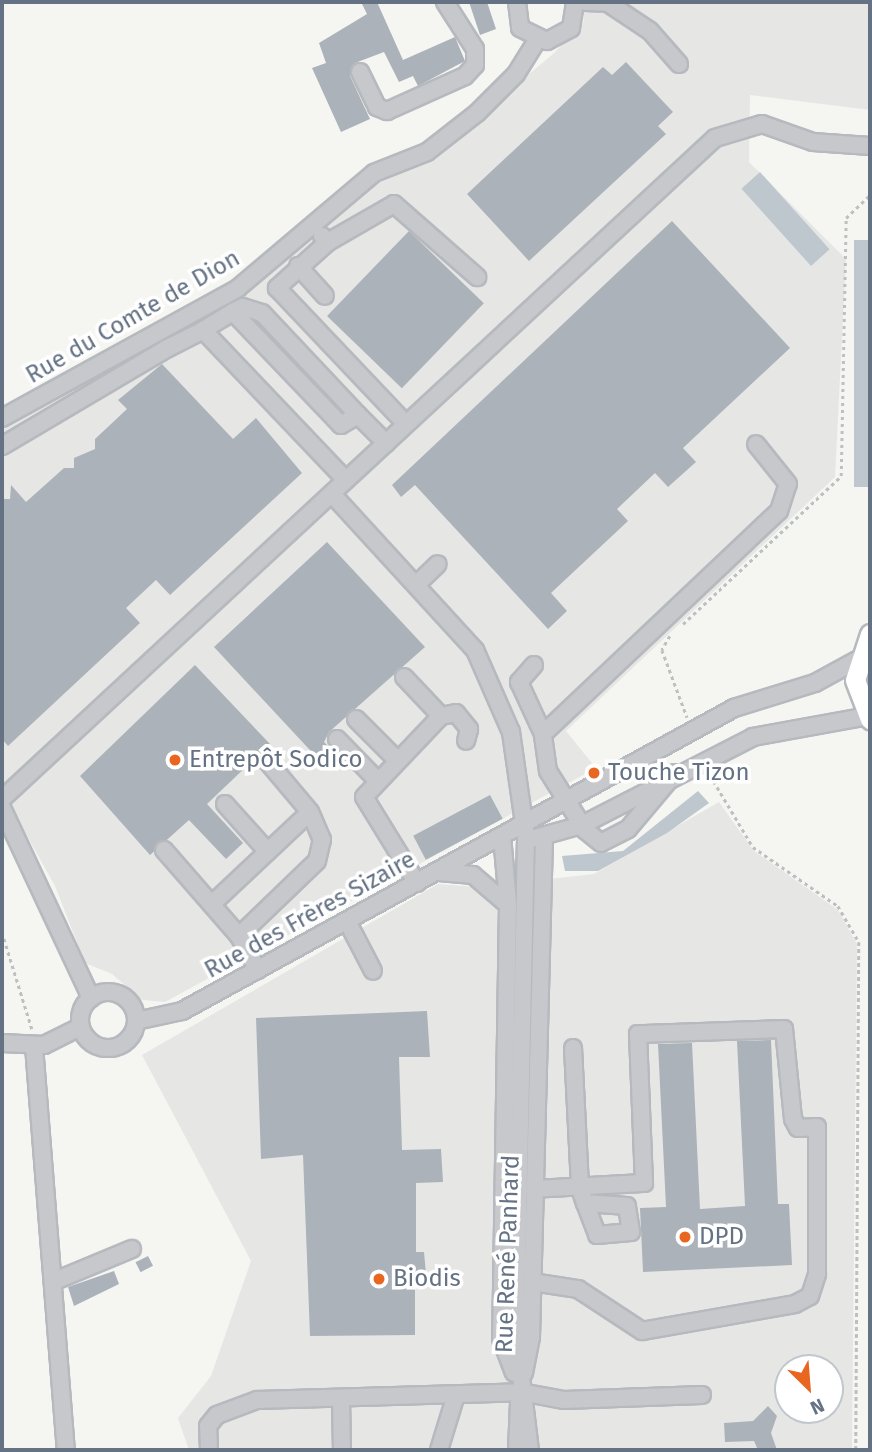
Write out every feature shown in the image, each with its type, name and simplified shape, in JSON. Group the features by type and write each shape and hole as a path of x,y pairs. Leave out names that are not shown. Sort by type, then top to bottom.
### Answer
{"main road":[{"path":"869,717 859,699 857,660 870,634"}],"street":[{"path":"360,72 377,107 387,111 465,76 475,65 475,49 445,2"},
{"path":"517,2 520,28 537,40 556,39 571,28 575,2"},
{"path":"585,2 608,3 650,31 679,64"},
{"name":"Rue du Comte de Dion","path":"8,415 238,288 374,173 427,152 477,113 516,74 537,40"},
{"path":"2,799 715,138 762,124 813,142 870,146"},
{"path":"407,424 276,288 328,242 394,204 477,276"},
{"path":"313,226 328,242"},
{"path":"298,266 325,296"},
{"path":"2,446 233,312 341,425 358,415 386,443"},
{"path":"203,330 346,480"},
{"path":"150,336 160,353"},
{"path":"84,373 94,391"},
{"path":"8,415 26,431"},
{"path":"543,734 779,511 788,484 756,444"},
{"path":"332,494 416,585 492,677 511,732 526,838 516,1335 530,1450"},
{"path":"416,585 438,564"},
{"name":"Rue des Frères Sizaire","path":"136,1021 182,1011 691,731 857,660"},
{"path":"534,665 519,682 543,734 548,771 593,839 611,841 666,791 675,773"},
{"path":"404,677 441,716"},
{"path":"417,883 400,847 365,803 377,780 441,716 456,713 469,729 466,740"},
{"path":"502,836 544,837 582,825 704,758 796,725 869,717"},
{"path":"356,719 397,760"},
{"path":"337,739 377,780"},
{"path":"239,936 317,861 322,840 310,812 267,761"},
{"path":"225,804 268,852"},
{"path":"2,808 91,998 80,1027 34,1046 2,1043"},
{"path":"212,904 310,812"},
{"name":"Rue René Panhard","path":"502,836 508,905 501,1339 521,1392"},
{"name":"Rue René Panhard","path":"521,1392 532,1282 544,837"},
{"path":"164,850 239,936 258,970"},
{"path":"436,872 473,876 508,905"},
{"path":"347,921 373,971"},
{"path":"80,1027 95,1045 119,1047 136,1021 121,995 91,998"},
{"path":"532,1282 578,1289 642,1331 795,1304 810,1296 817,1275 817,1127 799,1128 793,1119 784,1029 638,1034 644,1183 583,1193 534,1189"},
{"path":"34,1046 57,1280 66,1450"},
{"path":"573,1048 583,1193"},
{"path":"57,1280 132,1249"},
{"path":"517,1450 521,1392"},
{"path":"209,1450 208,1426 240,1402 455,1398 521,1392 564,1400 702,1395"},
{"path":"439,1450 455,1398"},
{"path":"341,1399 342,1450"}],"path":[{"path":"691,731 663,644 841,476 846,218 870,195"},
{"path":"704,758 753,847 838,906 859,942 856,1450"},
{"path":"2,932 34,1046"}],"shaded area":[{"name":"Touche Tizon","path":"579,2 870,2 870,110 750,95 749,162 846,259 835,477 566,731 596,768 165,1002 142,1000 112,974 85,963 55,886 2,791 2,430 227,301 370,187 421,165 553,54 584,21"},
{"path":"760,172 830,249 811,266 741,189"},
{"path":"854,240 870,240 870,487 854,487"},
{"path":"698,791 709,803 667,833 598,871 565,871 562,856 623,851"},
{"path":"719,802 754,851 838,910 857,944 852,1450 189,1450 178,1418 211,1376 251,1261 142,1055 438,884 477,887 594,874"}],"building":[{"path":"361,2 377,2 403,60 455,37 465,61 418,86 413,76 399,82 384,52 355,63 350,76 370,119 341,132 312,68 326,63 319,43 367,14"},
{"path":"469,2 487,2 496,29 480,35"},
{"path":"626,62 673,112 658,126 666,134 529,261 467,194 603,67 612,75"},
{"path":"672,221 790,348 683,448 696,462 668,487 655,473 617,509 628,521 551,593 567,611 548,629 415,485 401,497 392,485"},
{"path":"409,231 484,303 402,388 327,316"},
{"path":"162,364 233,439 256,418 302,473 170,595 156,580 126,608 140,623 8,746 2,739 2,499 10,499 11,485 26,502 64,468 74,468 74,458 95,449 95,439 127,409 118,400"},
{"path":"327,542 425,647 329,732 324,742 333,751 321,762 214,647"},
{"name":"Entrepôt Sodico","path":"195,665 270,744 207,804 243,843 226,859 189,820 150,855 80,776"},
{"path":"490,795 503,819 426,860 413,836"},
{"path":"427,1011 430,1057 399,1057 402,1150 441,1149 443,1182 416,1183 416,1252 424,1252 426,1274 415,1274 415,1335 310,1336 303,1155 261,1159 256,1018"},
{"path":"771,1040 778,1204 789,1204 792,1265 643,1272 640,1208 666,1207 658,1044 692,1043 700,1209 745,1206 737,1041"},
{"path":"148,1256 153,1266 141,1272 136,1262"},
{"path":"114,1271 119,1284 74,1306 68,1287"},
{"path":"768,1406 774,1413 771,1433 777,1450 758,1450 754,1441 725,1442 724,1423 753,1421"}],"place":[{"name":"Entrepôt Sodico","path":"175,760"},
{"name":"Touche Tizon","path":"594,773"},
{"name":"DPD","path":"685,1237"},
{"name":"Biodis","path":"379,1279"}]}
